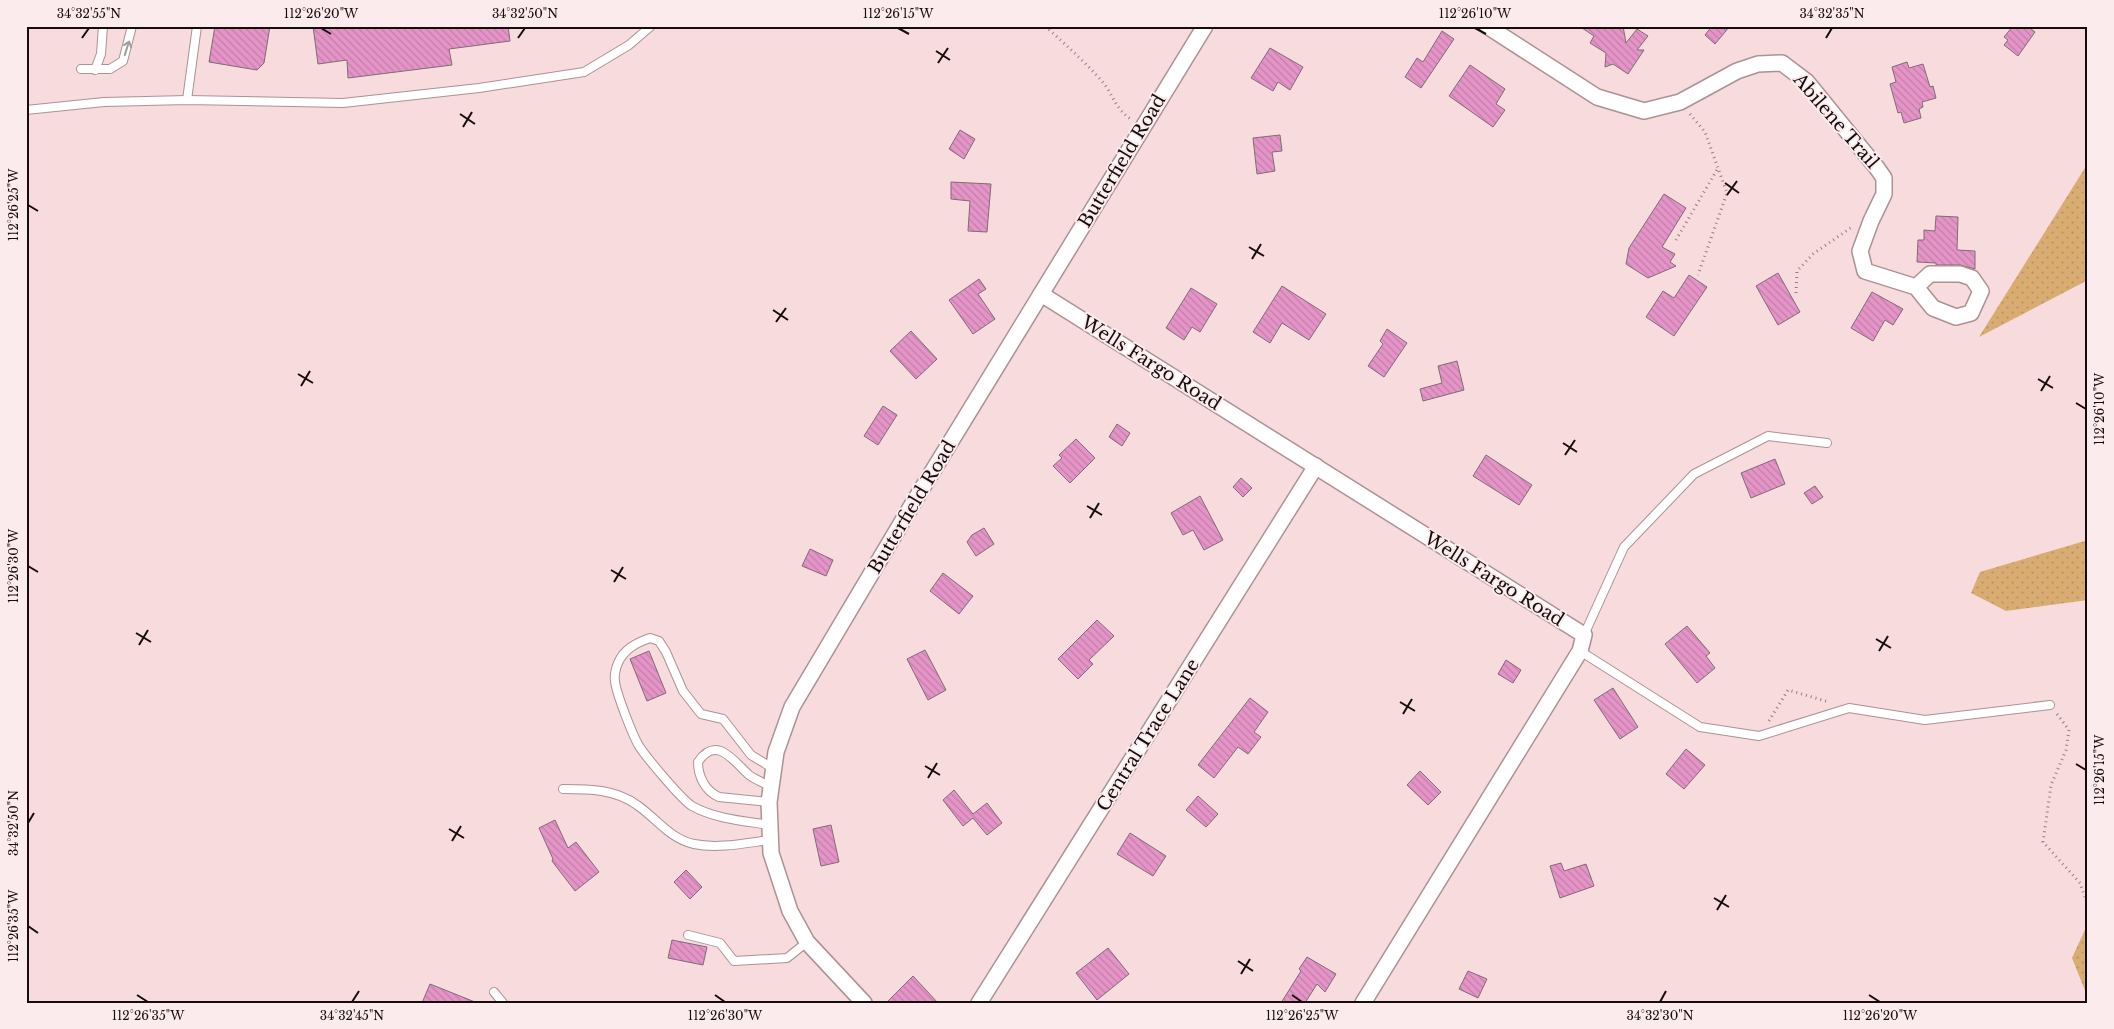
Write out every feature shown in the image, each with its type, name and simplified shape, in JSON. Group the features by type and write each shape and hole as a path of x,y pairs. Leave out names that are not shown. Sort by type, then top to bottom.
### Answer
{"street":[{"name":"Butterfield Road","path":"864,1003 807,942 790,911 771,853 770,802 776,752 792,707 915,500 1205,26"},
{"name":"Abilene Trail","path":"1487,26 1597,96 1644,111 1680,102 1737,71 1758,64 1782,63 1807,82 1884,178 1884,194 1860,251 1865,271 1916,287"},
{"name":"Wells Fargo Road","path":"1041,294 1584,635 1580,651 1364,1003"},
{"name":"Central Trace Lane","path":"979,1003 1316,466"}],"lane":[{"path":"95,70 102,54 103,26"},
{"path":"81,69 110,69 122,62 132,33 132,26"},
{"path":"187,100 198,26"},
{"path":"26,110 104,102 187,100 343,103 479,88 584,72 629,45 650,26"},
{"path":"1584,635 1624,547 1694,474 1768,436 1827,443"},
{"path":"770,824 738,820 711,813 691,805 663,775 639,745 615,682 617,664 624,652 638,642 650,638 659,641 683,690 701,714 723,719 752,756 774,769"},
{"path":"1580,651 1700,727 1759,736 1848,708 1925,720 2050,706"},
{"path":"770,802 719,797 713,794 702,780 698,762 707,752 717,750 724,752 750,775 771,787"},
{"path":"563,789 593,789 616,794 636,804 675,837 693,844 728,845 770,840"},
{"path":"688,935 720,943 734,961 787,958 807,942"},
{"path":"494,992 503,1003"}],"path":[{"path":"1045,26 1065,42 1104,83 1114,102 1125,115 1143,127"},
{"path":"1680,102 1705,132 1727,193 1698,275"},
{"path":"1676,240 1718,167"},
{"path":"1796,293 1797,271 1813,254 1876,212"},
{"path":"1759,736 1788,690 1848,708"},
{"path":"2050,706 2069,730 2066,750 2051,785 2043,842 2080,883 2088,906"}],"shaded area":[{"path":"2088,163 2088,280 1979,337"},
{"path":"2088,540 2088,600 2006,611 1971,593 1980,572"},
{"path":"2088,923 2088,998 2072,958"}],"building":[{"path":"215,26 270,26 264,63 257,70 209,62"},
{"path":"313,26 508,26 510,41 449,49 452,65 348,78 347,60 318,64"},
{"path":"1579,26 1623,26 1626,43 1637,29 1648,36 1637,50 1644,50 1628,74 1613,64 1605,67 1606,53 1590,43 1594,36"},
{"path":"1712,26 1730,26 1715,44 1705,35"},
{"path":"2013,26 2027,26 2035,32 2018,56 2004,45 2008,40 2004,37"},
{"path":"1442,31 1454,39 1421,88 1405,77 1417,58 1423,62"},
{"path":"1270,48 1303,67 1290,90 1278,82 1273,91 1251,78"},
{"path":"1907,62 1909,68 1923,64 1930,87 1933,86 1936,98 1922,102 1923,107 1919,109 1921,118 1904,123 1901,112 1898,113 1890,84 1896,82 1892,67"},
{"path":"1470,65 1505,89 1496,104 1505,110 1493,127 1449,96"},
{"path":"960,130 975,139 964,159 949,149"},
{"path":"1280,135 1282,151 1272,152 1275,171 1257,174 1253,138"},
{"path":"951,182 991,184 987,232 968,231 970,201 951,199"},
{"path":"1664,194 1686,208 1662,247 1675,254 1670,262 1676,266 1648,278 1626,264 1629,248"},
{"path":"1936,216 1958,217 1957,250 1975,251 1975,269 1960,265 1936,265 1936,263 1917,262 1918,240 1924,240 1924,230 1935,231"},
{"path":"1778,273 1800,312 1778,325 1756,286"},
{"path":"1689,275 1707,287 1674,336 1646,317 1663,291 1674,298"},
{"path":"979,279 986,289 978,294 995,319 973,334 949,300"},
{"path":"1282,286 1326,314 1309,340 1282,323 1270,343 1253,332"},
{"path":"1191,288 1217,304 1200,332 1192,327 1184,340 1166,328"},
{"path":"1872,292 1903,309 1893,325 1885,320 1873,341 1851,328"},
{"path":"1387,329 1407,343 1384,377 1368,366 1383,344 1380,341"},
{"path":"911,331 937,359 916,379 890,351"},
{"path":"1457,361 1464,390 1423,401 1420,389 1442,383 1438,366"},
{"path":"883,406 897,415 878,445 864,436"},
{"path":"1117,424 1130,433 1122,446 1109,437"},
{"path":"1076,439 1095,458 1070,483 1053,466 1062,458 1059,455"},
{"path":"1486,455 1532,485 1519,505 1473,476"},
{"path":"1775,459 1785,484 1751,498 1741,473"},
{"path":"1241,478 1252,488 1243,497 1233,487"},
{"path":"1815,486 1823,497 1812,504 1804,493"},
{"path":"1200,496 1223,540 1204,550 1193,530 1183,535 1171,513"},
{"path":"984,528 994,544 976,556 967,542 972,535"},
{"path":"810,549 833,560 826,576 802,566"},
{"path":"943,573 973,596 959,614 930,591"},
{"path":"1097,620 1114,636 1089,660 1093,664 1078,679 1058,659"},
{"path":"1687,626 1710,653 1706,656 1715,668 1697,683 1665,644"},
{"path":"925,650 946,690 928,700 907,659"},
{"path":"649,651 666,693 647,701 630,659"},
{"path":"1506,660 1521,670 1513,683 1498,674"},
{"path":"1613,688 1638,727 1620,739 1594,700"},
{"path":"1250,698 1268,712 1254,732 1261,737 1248,754 1238,747 1214,778 1198,765"},
{"path":"1686,749 1705,765 1684,789 1666,774"},
{"path":"1420,771 1441,792 1428,805 1407,785"},
{"path":"954,790 973,814 987,803 1002,823 987,835 973,818 963,826 943,800"},
{"path":"1198,796 1218,814 1206,827 1186,810"},
{"path":"555,820 568,848 576,842 599,872 575,891 552,861 553,859 539,828"},
{"path":"831,825 839,862 821,866 813,829"},
{"path":"1130,833 1166,856 1153,876 1117,854"},
{"path":"1561,863 1564,871 1586,864 1594,886 1560,898 1550,866"},
{"path":"686,870 702,887 690,899 674,882"},
{"path":"672,940 707,947 703,965 668,958"},
{"path":"1108,948 1129,974 1097,1000 1076,973"},
{"path":"1307,957 1336,974 1325,992 1317,984 1305,1003 1281,1003 1301,971 1299,969"},
{"path":"1468,971 1487,979 1478,998 1459,989"},
{"path":"913,976 938,1003 886,1003"},
{"path":"430,984 475,1002 475,1003 422,1003"}]}
